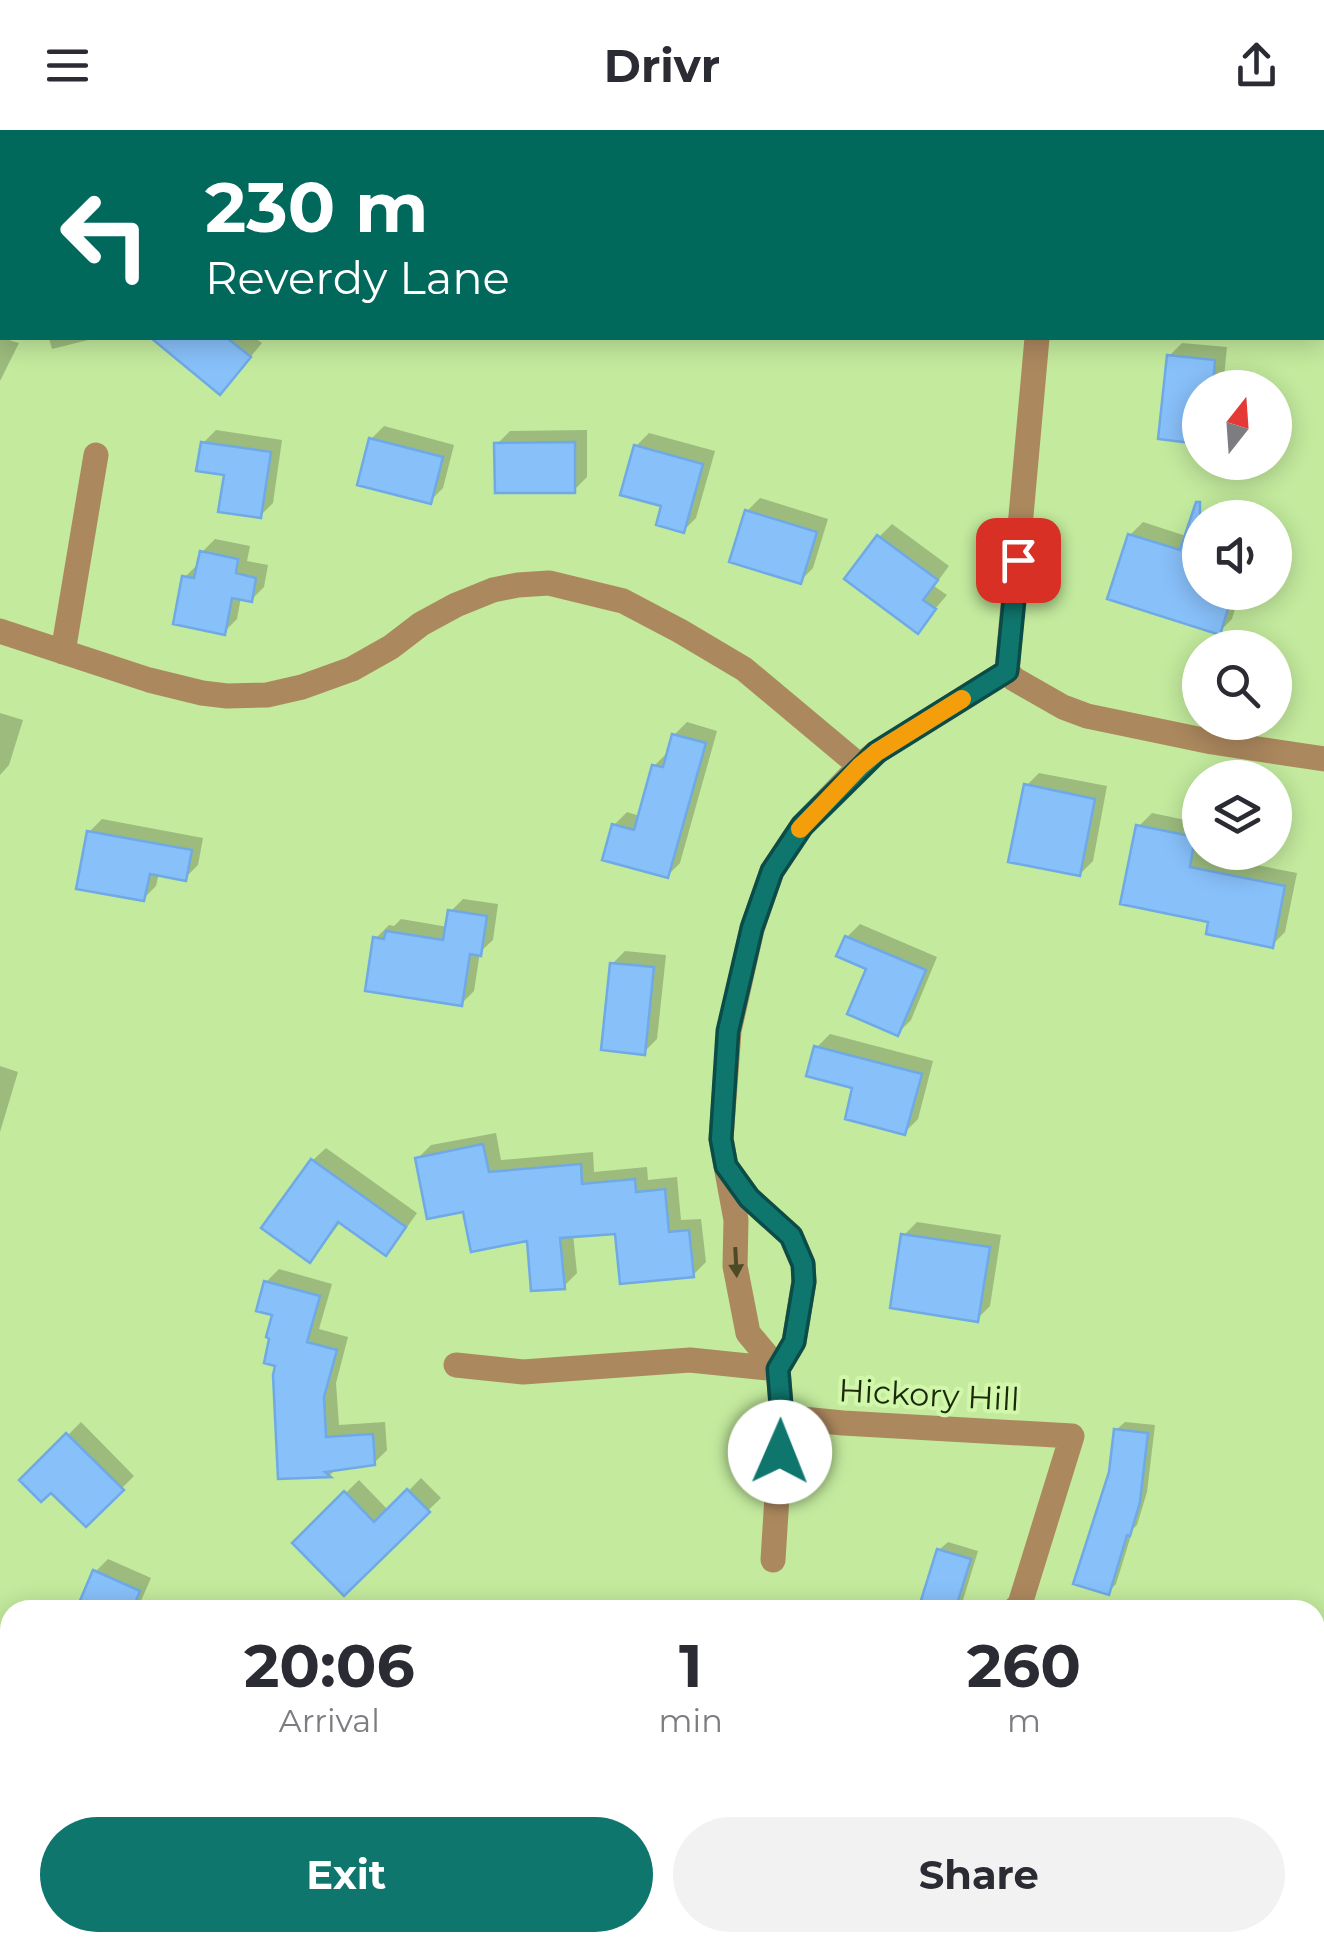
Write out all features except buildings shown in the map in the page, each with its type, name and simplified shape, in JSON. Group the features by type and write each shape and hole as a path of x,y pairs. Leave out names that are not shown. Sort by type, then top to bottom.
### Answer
{"street":[{"path":"1007,671 1038,340"},
{"path":"64,652 96,454"},
{"path":"0,630 149,680 202,693 267,694 352,669 438,614 494,590 549,583 622,602 680,631 744,669 860,766"},
{"path":"1007,671 1063,707 1087,716 1212,742 1324,759"},
{"path":"773,1560 782,1417 778,1369 748,1333 735,1266 736,1220 721,1139 728,1031 752,928 772,871 802,826 860,766 1007,671"},
{"path":"726,1166 749,1198 791,1236 803,1264 804,1282 794,1342 778,1369"},
{"path":"456,1366 523,1372 690,1360 778,1369"},
{"name":"Hickory Hill","path":"782,1417 1072,1436 1021,1600"}],"slow traffic":[{"path":"800,829 877,752 962,699"}],"route":[{"path":"780,1452 778,1369 794,1342 804,1282 803,1264 791,1236 749,1198 726,1166 721,1139 728,1031 752,928 772,871 802,826 860,766 1007,671 1018,560"}]}
